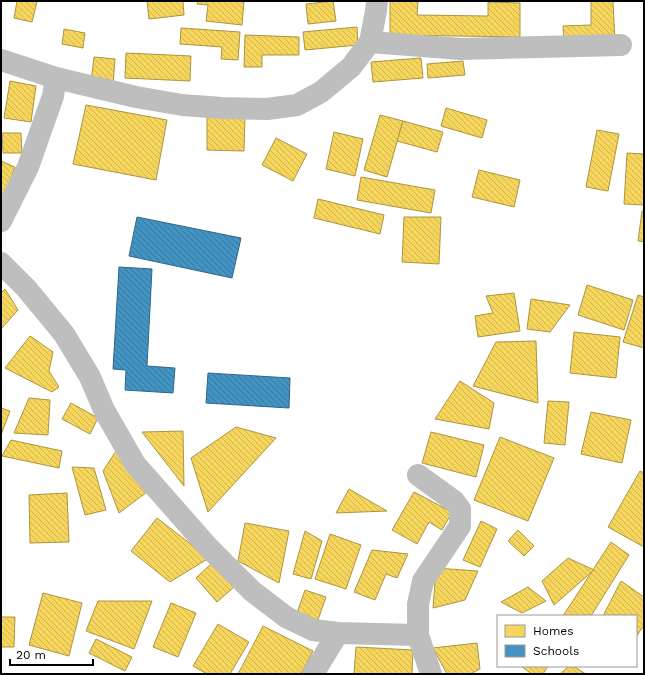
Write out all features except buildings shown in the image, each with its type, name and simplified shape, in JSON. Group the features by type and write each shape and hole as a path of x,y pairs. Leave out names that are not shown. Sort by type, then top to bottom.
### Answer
{"street":[{"path":"1,60 56,78 136,97 182,105 267,109 297,104 321,92 351,67 370,42 377,1"},
{"path":"370,42 461,50 621,45"},
{"path":"1,221 28,167 53,96 56,78"},
{"path":"1,263 26,288 64,334 90,377 104,410 136,464 208,547 252,591 286,617 314,630 338,633 418,635"},
{"path":"418,476 454,501 460,509 460,526 423,581 418,604 418,635 431,674"},
{"path":"313,674 338,633"}]}
